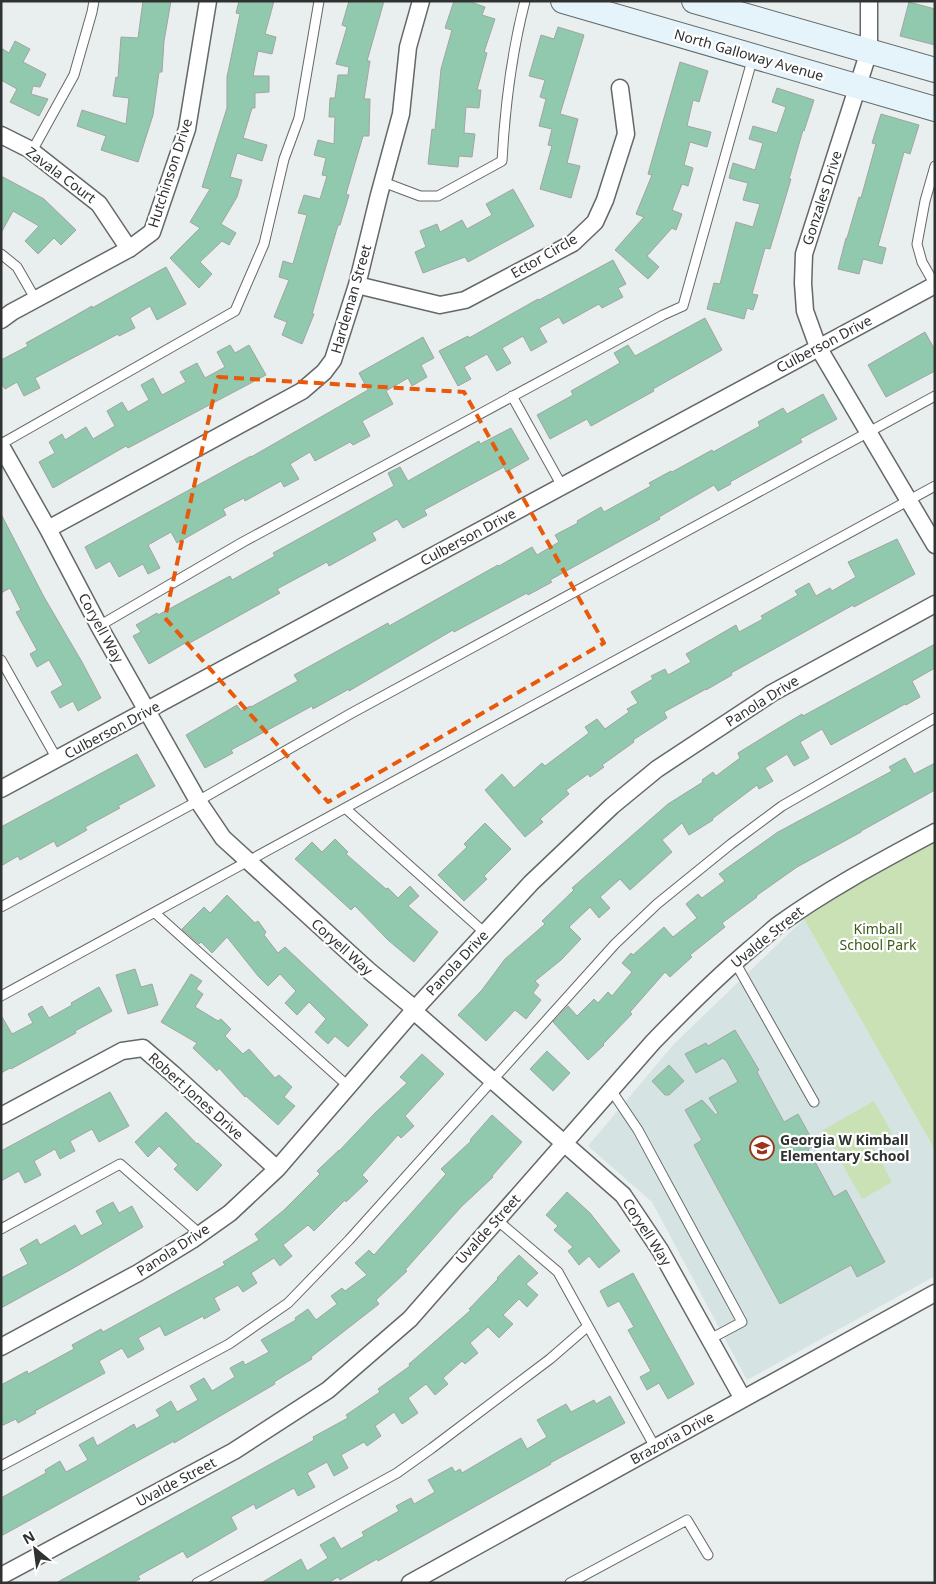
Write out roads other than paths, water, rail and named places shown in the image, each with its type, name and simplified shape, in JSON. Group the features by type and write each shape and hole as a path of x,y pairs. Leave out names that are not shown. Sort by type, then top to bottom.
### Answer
{"main road":[{"name":"North Galloway Avenue","path":"563,1 935,109"},
{"path":"694,1 935,70"}],"street":[{"name":"Hutchinson Drive","path":"1,320 129,249 152,232 187,129 208,1"},
{"name":"Hardeman Street","path":"48,529 302,391 324,372 333,360 357,285 401,114 408,47 421,1"},
{"name":"Gonzales Drive","path":"868,1 869,51 804,254 805,311 818,346 935,545"},
{"name":"Ector Circle","path":"357,285 440,305 465,300 572,243 595,222 605,200 626,134 620,88"},
{"name":"Zavala Court","path":"1,136 32,151 99,204 129,249"},
{"name":"Culberson Drive","path":"1,789 818,346 935,285"},
{"name":"Coryell Way","path":"1,445 99,626 198,801 223,838 368,970 415,1009 416,1013 623,1195 660,1250 744,1399"},
{"name":"Panola Drive","path":"1,1347 138,1273 230,1213 277,1169 415,1009 531,883 612,806 657,769 772,693 935,604"},
{"name":"Uvalde Street","path":"1,1576 234,1451 328,1390 410,1319 653,1042 735,962 777,926 812,902 870,867 935,832"},
{"name":"Robert Jones Drive","path":"1,1116 122,1051 143,1048 277,1169"},
{"name":"Brazoria Drive","path":"410,1583 935,1293"}],"lane":[{"path":"32,151 74,74 94,1"},
{"path":"1,445 236,311 264,244 284,159 299,118 319,1"},
{"path":"383,182 420,196 438,196 502,161 505,104 517,32 525,1"},
{"path":"99,626 243,542 663,315 683,306 753,56"},
{"path":"935,166 925,201 917,244 922,262 935,285"},
{"path":"1,254 17,268 36,300"},
{"path":"512,396 562,486"},
{"path":"1,908 198,801 358,710 935,396"},
{"path":"1,996 935,486"},
{"path":"1,660 57,760"},
{"path":"1,1466 228,1344 288,1303 349,1240 615,944 658,904 731,844 782,806 935,718"},
{"path":"345,808 485,933"},
{"path":"155,913 348,1086"},
{"path":"735,962 814,1102"},
{"path":"611,1090 638,1130 742,1322 710,1339"},
{"path":"1,1229 120,1164 200,1234"},
{"path":"497,1220 558,1272 655,1447"},
{"path":"197,1583 397,1473 542,1365 588,1326"},
{"path":"570,1583 687,1520 708,1555"}],"place":[{"name":"Georgia W Kimball Elementary School","path":"762,1148"}],"park label":[{"name":"Kimball School Park","path":"878,938"}]}
